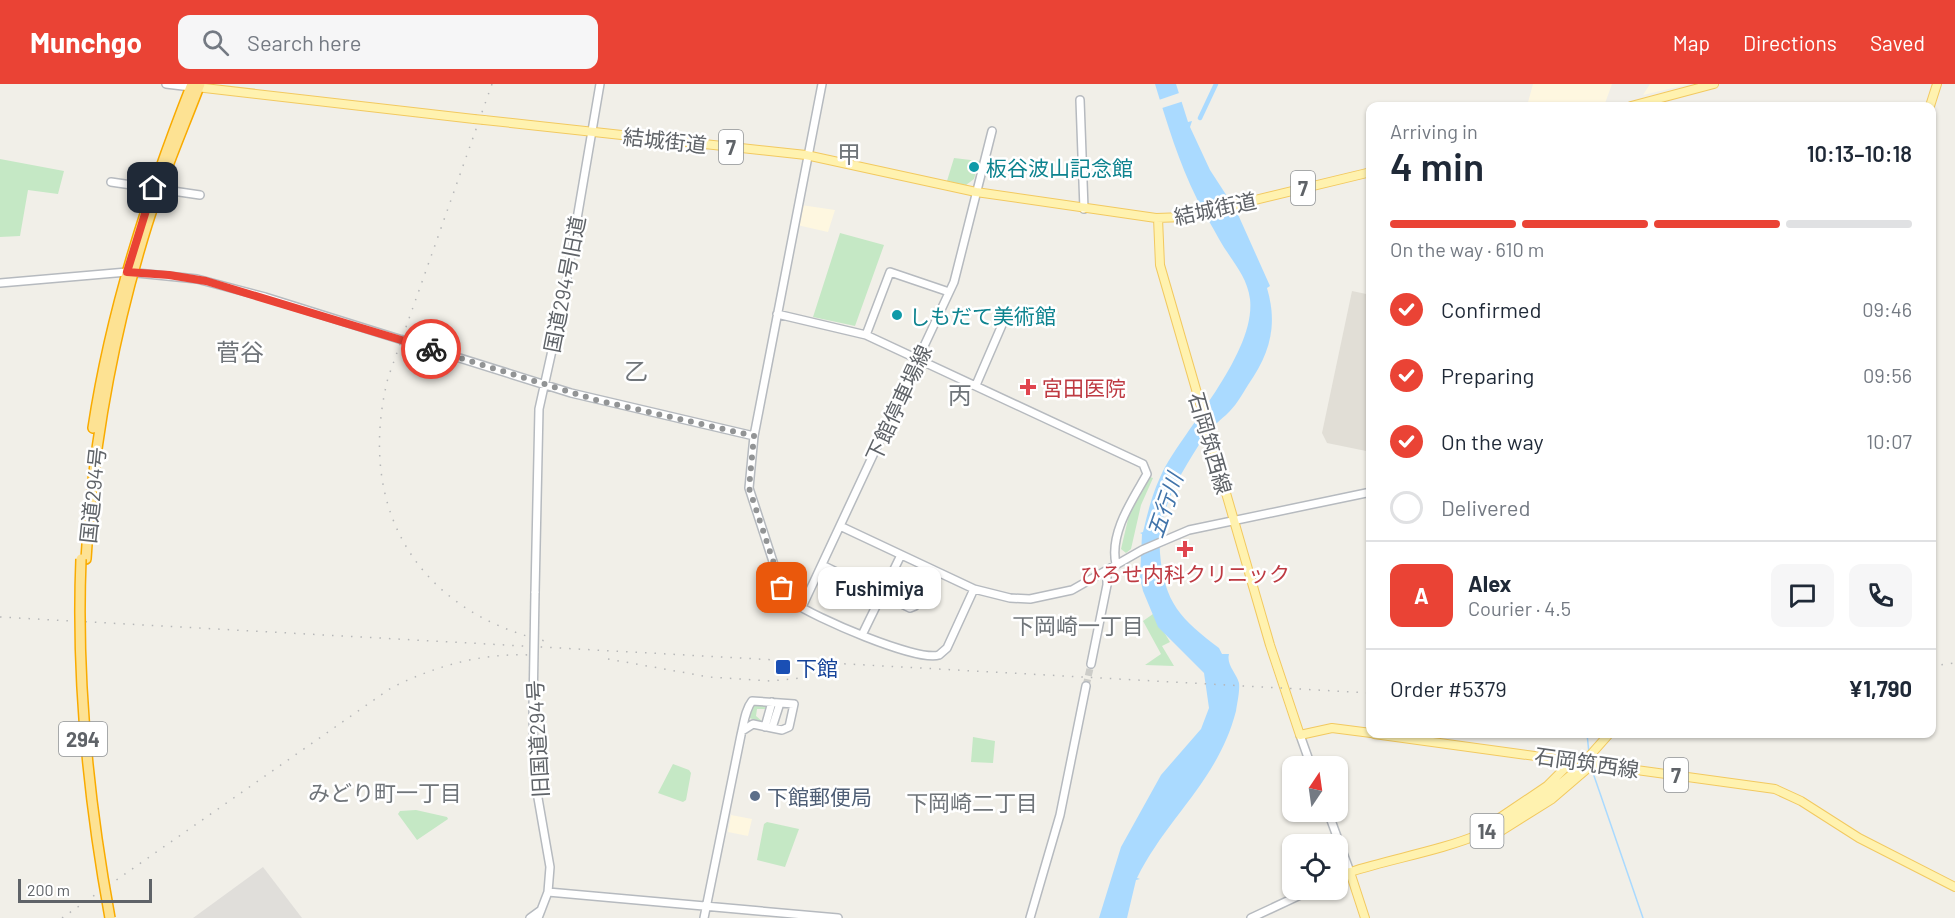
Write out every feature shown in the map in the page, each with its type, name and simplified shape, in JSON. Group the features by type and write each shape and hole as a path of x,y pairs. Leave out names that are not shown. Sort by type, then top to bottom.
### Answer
{"highway":[{"name":"国道294号","path":"110,918 92,818 84,743 79,643 83,559 98,435 130,272 156,189 195,86"},
{"name":"国道294号","path":"83,559 88,723 98,818 116,918"}],"main road":[{"path":"1646,102 1714,84"},
{"path":"1931,102 1937,84"},
{"name":"結城街道","path":"195,86 806,155 976,192 1158,218 1199,213 1366,173"},
{"name":"石岡筑西線","path":"1158,218 1160,265 1270,645 1300,735 1332,728 1366,732"},
{"name":"石岡筑西線","path":"1410,738 1775,789 1801,801 1869,843 1955,887"},
{"name":"14","path":"1350,872 1432,851 1491,829 1536,803 1578,769 1605,738"},
{"path":"1573,760 1547,786 1494,821 1491,829 1501,831 1534,812 1594,763"},
{"path":"1350,872 1365,918"}],"street":[{"name":"結城街道","path":"166,84 195,86"},
{"name":"国道294号旧道","path":"535,593 538,420 543,384 563,302 600,84"},
{"path":"822,84 806,155 754,436 749,488 782,588 790,599 862,635 923,655 939,655 947,648 974,588"},
{"path":"1080,100 1084,208"},
{"name":"下館停車場線","path":"802,607 949,292 961,260 992,131"},
{"path":"111,182 200,195"},
{"path":"0,283 130,272 206,281 638,411 754,436"},
{"path":"866,334 886,277 890,272 949,292"},
{"path":"777,314 866,334 1144,466 1147,474 1128,507 1117,539 1116,564"},
{"path":"976,386 1005,318"},
{"path":"840,526 974,588 1010,598 1046,597 1072,590 1131,555 1168,537 1234,519 1366,493"},
{"path":"862,635 901,555"},
{"path":"822,565 881,594 914,607 932,570"},
{"path":"1091,664 1107,585 1107,571"},
{"name":"旧国道294号","path":"535,593 534,775 550,862 548,892 538,918"},
{"path":"1030,918 1060,815 1086,686"},
{"path":"704,918 742,731 746,714 752,701 794,704 789,727 785,730 753,724 742,731"},
{"path":"769,727 776,703"},
{"path":"746,714 753,724"},
{"path":"1300,735 1307,756"},
{"path":"1332,822 1350,872"},
{"path":"548,892 838,918"},
{"path":"1251,918 1290,900"},
{"path":"530,918 541,910"}],"shaded area":[{"path":"1533,84 1612,84 1605,102 1528,102"},
{"path":"1650,84 1690,84 1643,95"},
{"path":"801,205 835,210 828,232 797,225"},
{"path":"1352,291 1366,294 1366,451 1327,443 1322,433"},
{"path":"731,815 752,819 748,836 728,832"},
{"path":"263,867 302,918 193,918"}],"green space":[{"path":"954,158 979,161 974,179 966,185 947,181"},
{"path":"0,159 64,171 58,194 28,190 20,236 0,237"},
{"path":"840,233 884,245 855,326 813,317"},
{"path":"1150,477 1153,478 1141,505 1131,549 1126,553 1121,549 1129,515"},
{"path":"1153,614 1170,642 1162,646 1174,666 1145,665 1161,654 1143,621"},
{"path":"755,705 767,705 765,709 757,709 756,716 763,722 749,718 751,709"},
{"path":"973,737 995,741 993,763 971,762"},
{"path":"673,764 691,773 686,800 683,802 658,793"},
{"path":"416,810 448,819 417,840 398,814 400,811"},
{"path":"767,822 799,829 785,867 757,860 764,824"}],"water":[{"name":"五行川","path":"1155,84 1176,84 1188,122 1192,121 1190,127 1210,170 1236,210 1270,286 1267,288 1272,327 1267,350 1256,373 1241,397 1204,437 1179,478 1162,521 1160,537 1162,570 1170,597 1194,628 1219,648 1222,654 1229,654 1229,662 1239,683 1236,711 1228,736 1205,779 1149,856 1137,878 1140,879 1136,880 1127,918 1099,918 1121,847 1161,775 1201,729 1209,708 1204,673 1158,627 1143,591 1140,578 1142,534 1140,533 1143,532 1153,494 1163,471 1218,388 1242,342 1249,320 1250,299 1245,282 1219,239 1191,185 1174,143"}],"pier":[{"path":"1182,92 1184,101 1159,109 1156,101"}],"waterway":[{"path":"1200,118 1216,84"},
{"path":"1587,738 1589,753"},
{"path":"1592,770 1643,918"}],"tunnel":[{"path":"1086,686 1091,664"}],"railway":[{"path":"492,84 388,378 380,425 381,469 389,509 406,546 430,578 461,605 500,626 545,641"},
{"path":"0,617 1366,693"},
{"path":"62,918 391,688 424,673 459,662 494,656 530,655"},
{"path":"608,659 709,677 770,681 812,677"},
{"path":"1936,665 1955,663"}],"way so far":[{"path":"431,349 596,400 754,436 748,479 749,488 782,588"}],"place":[{"name":"板谷波山記念館","path":"974,167"},
{"name":"しもだて美術館","path":"897,315"},
{"name":"宮田医院","path":"1028,387"},
{"name":"ひろせ内科クリニック","path":"1185,549"},
{"name":"Fushimiya","path":"782,588"},
{"name":"下館","path":"783,667"},
{"name":"下館郵便局","path":"755,796"}],"district":[{"name":"甲","path":"849,153"},
{"name":"菅谷","path":"240,351"},
{"name":"乙","path":"636,370"},
{"name":"丙","path":"960,394"},
{"name":"下岡崎一丁目","path":"1078,625"},
{"name":"みどり町一丁目","path":"385,792"},
{"name":"下岡崎二丁目","path":"972,802"}],"route":[{"path":"153,188 127,272 155,273 206,281 431,349"}]}
